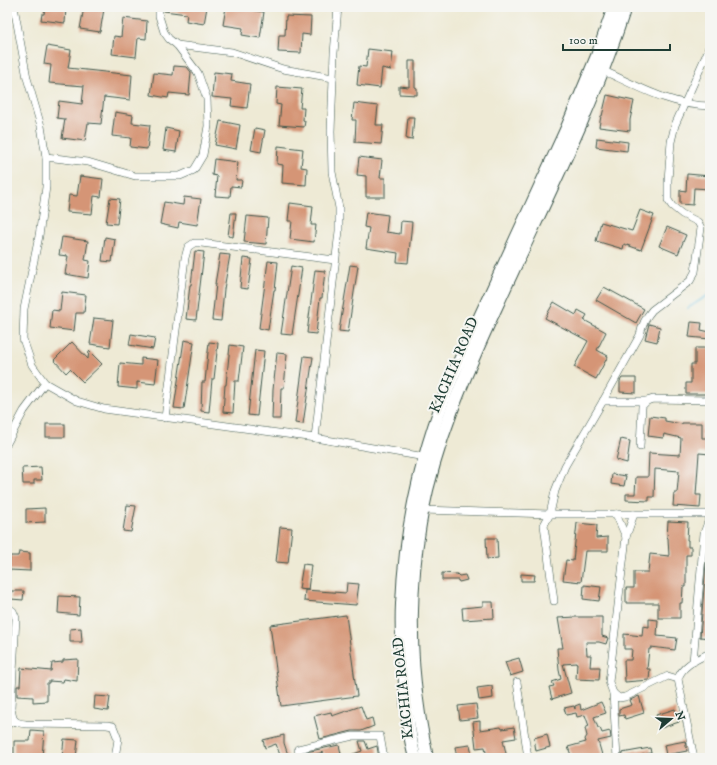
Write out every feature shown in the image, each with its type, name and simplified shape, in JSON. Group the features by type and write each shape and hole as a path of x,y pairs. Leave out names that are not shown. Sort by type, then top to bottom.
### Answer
{"highway":[{"name":"KACHIA ROAD","path":"415,758 406,699 401,636 402,604 407,540 425,456 443,399 566,130 614,7"},
{"name":"KACHIA ROAD","path":"427,758 417,706 412,611 420,525 432,471 449,417 460,389 595,90 625,7"}],"street":[{"path":"14,7 27,78 40,126 46,158 46,187 39,236 24,310 23,339 32,364 45,383 78,401 104,409 315,438 425,456"},
{"path":"46,158 88,162 135,176 180,176 194,170 203,155 208,126 207,99 198,73 177,45 169,39 164,32 159,16 159,7"},
{"path":"315,438 339,231 339,208 332,172 331,132 338,7"},
{"path":"554,601 544,524 550,514 555,491 565,466 640,335 642,325 647,316 652,310 690,281 695,272 701,228 698,222 682,214 672,206 668,200 671,142 675,125 683,104 708,51 710,41"},
{"path":"177,45 232,52 283,69 334,78"},
{"path":"602,70 665,98 683,104 710,106"},
{"path":"164,418 185,258 188,248 194,243 201,243 335,260"},
{"path":"7,443 24,411 45,383"},
{"path":"603,401 647,401 654,399 710,400"},
{"path":"640,447 642,406 647,401"},
{"path":"423,510 550,514 710,514"},
{"path":"616,514 626,537"},
{"path":"617,758 613,692 609,682 626,537 634,514"},
{"path":"693,662 704,533 710,518"},
{"path":"7,607 13,611 16,618 10,682 12,716 15,721 26,724 113,726 118,739 115,758"},
{"path":"694,758 678,679 682,671 693,662 710,653"},
{"path":"613,692 619,698 625,697 668,676 678,679"},
{"path":"517,682 528,758"},
{"path":"7,726 15,721"},
{"path":"300,758 298,749 353,736 380,736 384,758"}],"building":[{"path":"45,7 66,7 65,23 41,20"},
{"path":"84,7 104,9 100,32 80,29"},
{"path":"164,7 207,7 204,24 186,21 187,14 164,11"},
{"path":"226,7 245,7 244,9 264,12 260,38 242,35 243,28 223,25"},
{"path":"286,16 311,17 310,35 302,34 301,53 278,52 279,35 285,35"},
{"path":"123,18 147,21 146,39 138,38 136,57 112,54 114,36 121,37"},
{"path":"47,46 71,50 68,68 132,75 130,100 104,97 101,124 88,123 85,141 62,138 65,119 57,118 59,101 82,104 84,86 49,83 51,65 44,64"},
{"path":"368,49 393,52 391,70 382,68 380,88 357,85 359,66 366,67"},
{"path":"409,61 415,61 415,87 417,88 417,95 399,94 399,86 409,87"},
{"path":"174,66 187,67 191,72 189,95 169,93 168,98 151,95 154,73 173,75"},
{"path":"214,72 232,74 231,81 250,84 247,108 231,106 232,99 212,97"},
{"path":"277,87 302,89 300,108 304,108 304,127 279,125 281,105 276,104"},
{"path":"607,95 634,101 630,120 630,131 599,127"},
{"path":"354,103 378,106 376,125 383,125 381,144 355,142 356,120 352,120"},
{"path":"115,112 133,115 132,123 150,125 147,149 130,147 131,138 112,136"},
{"path":"408,117 414,117 412,140 406,139"},
{"path":"220,121 240,125 236,149 215,145"},
{"path":"166,128 179,131 176,152 163,150"},
{"path":"255,128 265,130 261,152 251,150"},
{"path":"597,138 628,142 627,151 596,147"},
{"path":"278,146 303,149 301,167 307,168 306,185 282,183 283,165 277,164"},
{"path":"359,157 382,160 380,178 385,178 385,197 366,197 366,176 357,175"},
{"path":"214,159 238,162 236,180 242,180 241,187 231,186 230,197 215,196 217,176 212,175"},
{"path":"687,174 710,176 710,189 694,188 693,205 680,204 680,190 686,191"},
{"path":"80,176 103,179 101,197 94,196 92,214 67,212 69,195 77,196"},
{"path":"184,197 201,199 197,225 179,222 178,228 160,224 164,202 183,205"},
{"path":"110,198 120,199 117,224 106,223"},
{"path":"290,203 313,206 311,225 316,225 314,242 290,239 292,221 288,221"},
{"path":"640,210 654,215 641,250 624,244 623,249 596,241 601,222 632,231"},
{"path":"366,212 388,215 386,232 400,234 401,221 412,222 408,263 397,262 398,253 366,248 369,228 364,227"},
{"path":"231,213 236,213 233,237 228,236"},
{"path":"247,216 268,218 266,244 244,242"},
{"path":"667,227 686,235 678,254 659,246"},
{"path":"62,237 88,241 85,260 90,261 88,278 65,274 68,256 59,255"},
{"path":"105,237 115,239 112,262 102,261"},
{"path":"195,251 204,252 196,320 186,319"},
{"path":"220,254 230,255 224,289 221,321 212,320 215,284"},
{"path":"243,258 252,259 248,289 240,288"},
{"path":"268,261 278,262 268,330 259,328"},
{"path":"350,265 358,266 348,332 339,331"},
{"path":"291,266 302,268 292,335 281,334"},
{"path":"315,270 325,271 316,334 307,333"},
{"path":"604,287 644,309 636,323 596,300"},
{"path":"62,292 86,295 84,313 76,313 74,331 50,328 52,310 60,311"},
{"path":"554,302 576,315 578,310 587,315 584,320 606,332 597,350 608,356 596,379 574,367 588,341 545,318"},
{"path":"94,318 113,320 110,347 90,344"},
{"path":"691,322 702,323 701,330 710,332 710,339 689,337"},
{"path":"649,324 660,327 657,342 645,339"},
{"path":"131,334 155,338 153,349 129,345"},
{"path":"184,340 194,342 184,409 174,408"},
{"path":"72,342 88,359 89,351 102,364 83,382 70,369 66,373 54,360"},
{"path":"209,342 218,343 214,379 212,379 209,412 201,411 202,382 205,382"},
{"path":"230,345 243,347 239,381 235,381 233,413 223,412"},
{"path":"695,348 710,348 710,394 686,394 686,383 691,383 691,364 695,364"},
{"path":"255,350 264,351 257,416 248,415"},
{"path":"277,353 287,354 284,388 281,388 280,419 272,419 273,390"},
{"path":"304,356 313,357 303,424 295,423"},
{"path":"141,358 158,360 155,384 137,382 137,389 118,387 120,363 141,365"},
{"path":"622,378 636,378 636,393 620,392 620,381"},
{"path":"650,416 665,418 665,421 682,424 702,423 702,438 710,438 710,454 699,453 696,495 701,495 700,508 673,506 674,493 677,493 679,471 655,469 654,497 649,497 649,501 626,500 626,494 635,494 636,477 648,477 649,453 680,455 681,438 664,434 663,438 648,436"},
{"path":"46,424 65,424 65,437 46,437"},
{"path":"621,439 630,441 627,463 616,460"},
{"path":"41,467 42,480 34,480 34,484 23,484 22,468"},
{"path":"612,474 626,476 624,486 611,484"},
{"path":"127,505 136,506 131,532 123,531"},
{"path":"45,508 45,522 26,523 26,509"},
{"path":"668,521 688,522 687,540 688,547 691,547 691,555 686,555 686,587 683,587 682,603 680,603 680,618 658,618 658,603 626,603 626,588 634,588 634,572 648,572 650,554 669,556 667,537"},
{"path":"577,523 597,525 596,538 608,537 608,551 585,551 581,582 563,580 566,560 573,561"},
{"path":"280,527 292,528 288,563 276,562"},
{"path":"486,538 497,538 498,558 487,559"},
{"path":"19,552 30,553 30,571 9,570 10,556 18,556"},
{"path":"706,563 710,563 710,638 700,637"},
{"path":"303,564 311,565 308,590 299,589"},
{"path":"442,573 457,574 459,576 465,575 467,580 459,582 458,580 442,580"},
{"path":"521,574 535,575 534,581 521,581"},
{"path":"347,583 359,584 356,605 304,601 305,590 346,593"},
{"path":"584,585 601,587 599,601 583,599"},
{"path":"11,591 24,591 23,600 11,599"},
{"path":"59,596 80,597 79,615 58,613"},
{"path":"483,602 493,602 494,618 463,620 462,608 483,606"},
{"path":"346,615 357,696 281,706 270,625"},
{"path":"602,617 602,636 608,638 606,644 599,642 586,642 587,655 591,655 590,667 600,667 599,680 576,679 577,663 563,664 571,693 552,699 549,687 554,686 552,682 561,679 557,648 563,648 558,618"},
{"path":"649,619 658,620 657,636 677,638 675,650 651,647 651,649 649,649 647,669 650,669 649,680 625,682 624,660 631,660 632,649 624,649 624,634 642,636 643,626 649,627"},
{"path":"81,628 82,642 70,642 70,629"},
{"path":"519,658 523,672 510,676 505,662"},
{"path":"78,659 77,681 64,679 63,682 49,681 49,683 47,683 47,701 33,702 33,697 17,696 17,686 20,686 21,668 51,671 52,663 63,662 63,660"},
{"path":"492,686 493,698 479,700 477,688"},
{"path":"95,696 110,697 108,711 94,709"},
{"path":"639,696 644,713 625,719 624,715 619,716 619,709 632,705 630,700"},
{"path":"601,702 606,713 594,717 598,728 600,728 602,733 610,731 611,738 598,741 602,755 591,758 572,758 568,747 586,742 585,739 587,736 585,728 589,726 585,715 577,717 576,713 566,715 564,708 574,706 575,709 575,706 580,704 581,710"},
{"path":"476,704 478,718 460,720 458,706"},
{"path":"361,706 366,720 372,718 374,726 361,731 352,731 320,739 314,716 331,712 332,716"},
{"path":"675,709 679,722 661,728 656,715"},
{"path":"480,721 480,730 514,727 516,738 503,740 507,758 487,758 485,747 476,748 473,722"},
{"path":"31,730 44,731 42,758 14,758 14,741 30,741"},
{"path":"547,734 550,747 536,751 534,738"},
{"path":"284,735 284,743 289,758 281,758 276,744 265,748 263,740"},
{"path":"64,739 78,740 76,758 62,758"},
{"path":"359,741 365,741 368,749 377,746 379,758 342,758 362,751"},
{"path":"685,741 687,751 666,755 664,745"},
{"path":"339,745 342,758 325,758 323,752 307,757 306,752"},
{"path":"470,745 473,758 457,758 455,747"},
{"path":"650,748 651,753 642,755 642,758 622,758 622,753"}],"waterway":[{"path":"688,308 710,294"}]}
